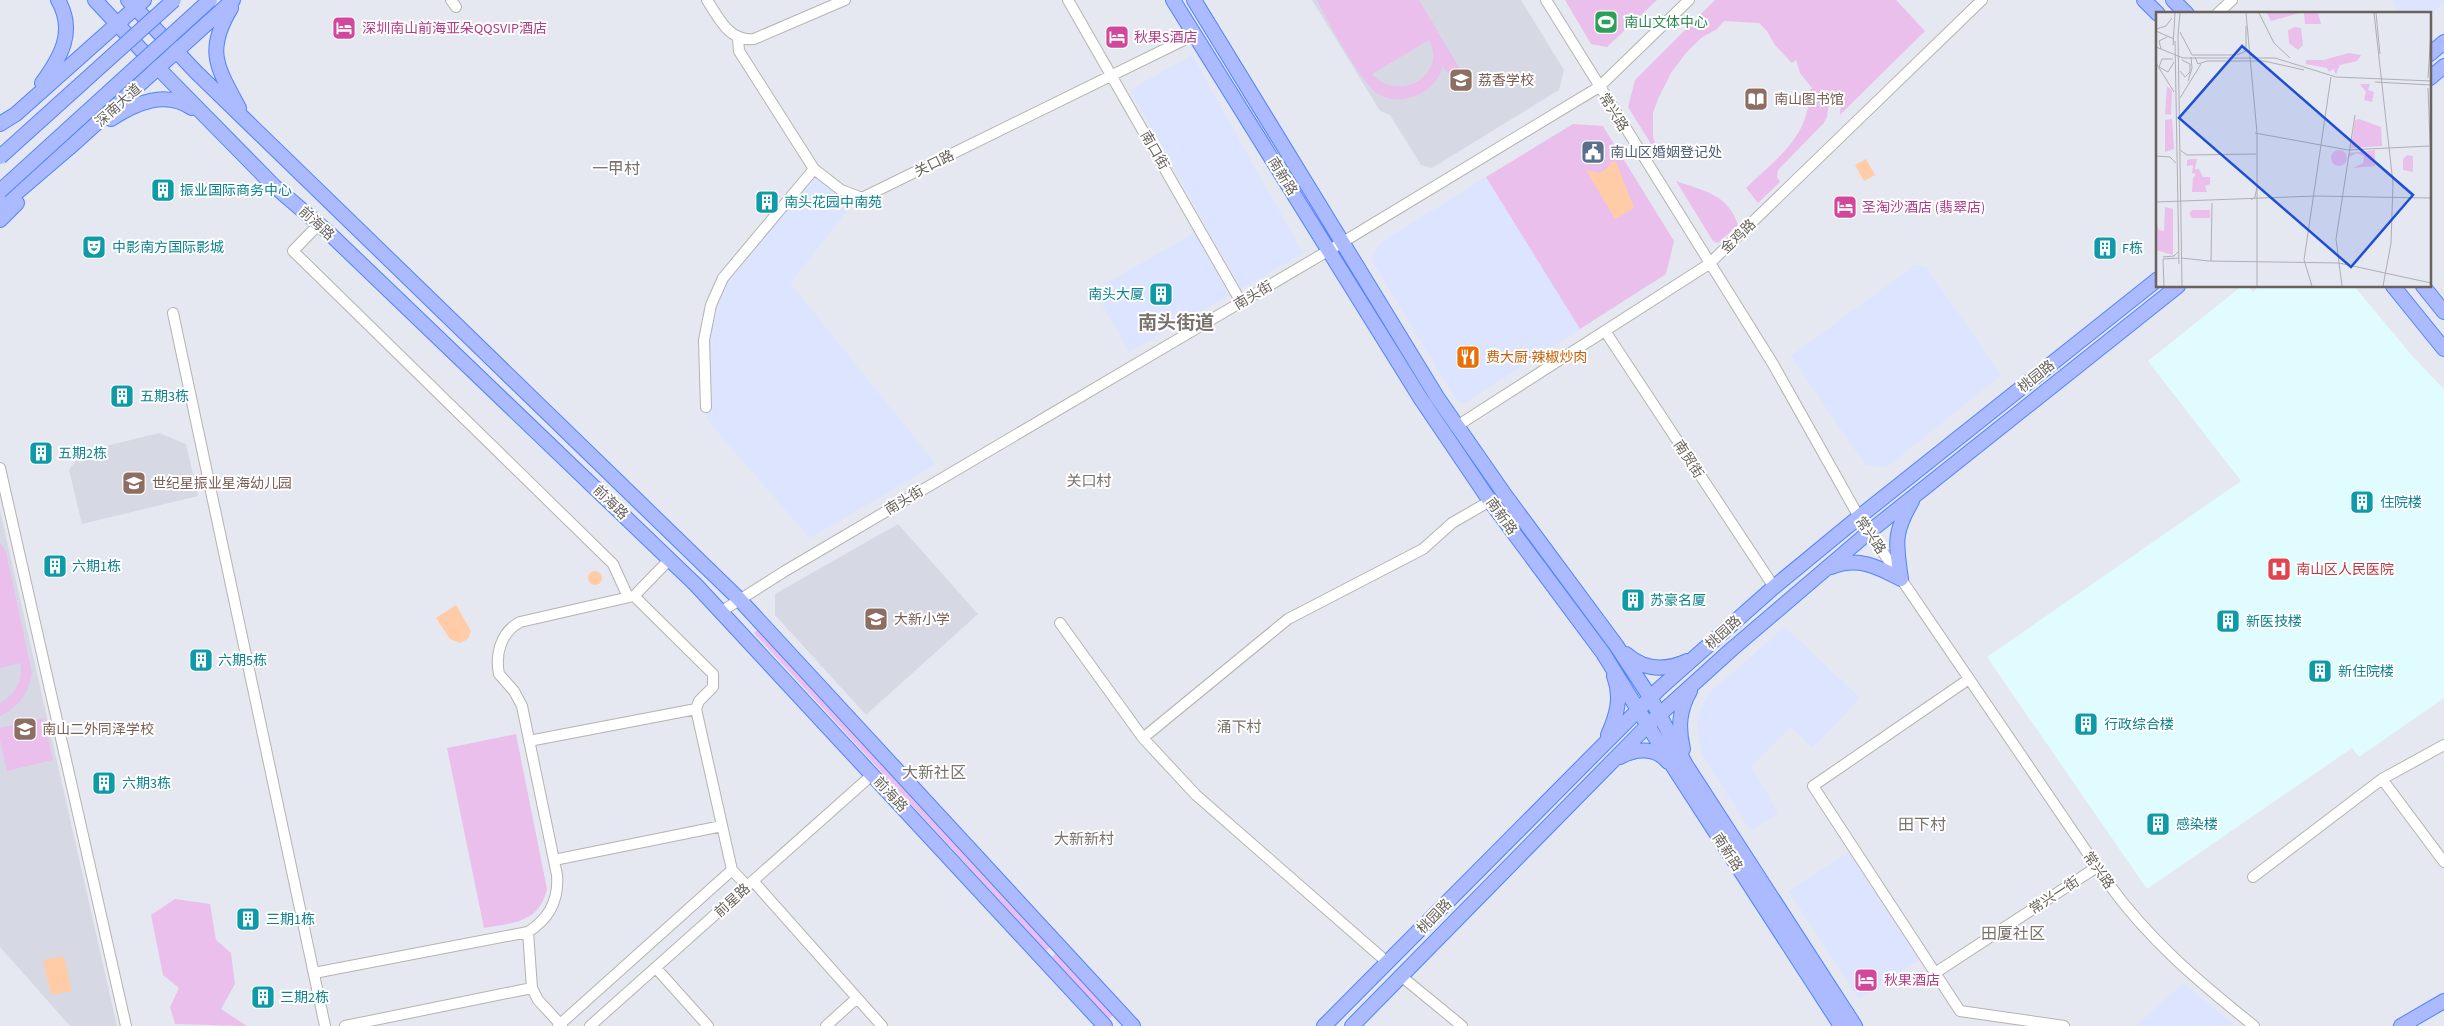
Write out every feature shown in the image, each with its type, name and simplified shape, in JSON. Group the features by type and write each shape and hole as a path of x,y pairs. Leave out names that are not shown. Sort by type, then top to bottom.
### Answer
{"main road":[{"path":"0,124 18,112 48,75 64,49 67,28 62,7 58,0"},
{"name":"前海路","path":"95,0 158,68 274,186 319,224 722,611 1105,1026"},
{"path":"0,158 174,0"},
{"name":"深南大道","path":"0,191 210,0"},
{"name":"深南大道","path":"0,207 69,148 233,0"},
{"path":"237,0 222,23 217,35 215,53 225,81 247,121"},
{"name":"南新路","path":"1173,0 1420,398 1490,501 1603,653 1649,724 1681,768 1855,1026"},
{"name":"南新路","path":"1194,0 1411,355 1457,426 1616,645 1650,697 1681,768 1841,1026"},
{"path":"2144,0 2156,12"},
{"path":"2173,0 2185,12"},
{"path":"0,129 117,24 136,2"},
{"name":"前海路","path":"136,2 177,51 247,121 739,599 1133,1026"},
{"path":"2432,52 2444,42"},
{"path":"2432,76 2444,66"},
{"path":"0,220 69,148 118,115 146,101 173,99 186,104 208,119"},
{"name":"桃园路","path":"1324,1026 1650,697 1774,587 1859,517 2156,281"},
{"name":"桃园路","path":"1352,1026 1659,714 1869,532 2175,288"},
{"path":"2395,288 2444,349"},
{"path":"2425,288 2444,312"},
{"path":"1901,579 1897,534 1901,521 1916,495"},
{"path":"1824,571 1845,562 1860,562 1874,566 1901,579"},
{"path":"1616,645 1638,663 1656,668 1678,664 1698,654"},
{"path":"1603,653 1618,685 1619,699 1614,721 1605,742"},
{"path":"1681,768 1681,712 1688,694 1700,678"},
{"path":"1611,763 1626,754 1639,750 1648,750 1666,758 1681,768"},
{"path":"2401,1026 2444,1001"}],"street":[{"path":"707,0 723,25 738,38 745,40 754,39 845,0"},
{"name":"南口街","path":"1068,0 1241,302"},
{"name":"常兴路","path":"1546,0 1599,88 1773,364 1859,517 2097,867 2122,902 2157,943 2185,970 2254,1026"},
{"name":"南头街","path":"722,611 739,599 1343,242 1599,88 1689,0"},
{"name":"金鸡路","path":"1457,426 1709,264 1982,0"},
{"path":"2219,12 2232,0"},
{"name":"关口路","path":"738,38 739,50 814,169 841,190 862,198 1113,77 1194,35"},
{"path":"706,406 704,340 711,305 723,278 814,169"},
{"path":"319,224 293,251 613,564 631,596 712,670 715,679 713,687 699,701 696,709 732,870 750,884 882,1026"},
{"path":"173,313 325,1026"},
{"name":"南贸街","path":"1604,331 1774,587"},
{"path":"0,468 126,1026"},
{"path":"1144,738 1288,619 1423,549 1452,523 1490,501"},
{"path":"314,973 528,932 539,925 553,906 558,885 519,698 499,674 504,634 513,626 530,619 631,596 670,559"},
{"path":"1060,623 1144,738 1196,795 1388,963"},
{"path":"1969,679 1813,786 1960,1011 2064,1026"},
{"path":"529,741 696,709"},
{"path":"2253,877 2382,780 2444,745"},
{"name":"前星路","path":"590,1026 873,774"},
{"path":"2382,780 2444,862"},
{"path":"554,860 722,826"},
{"name":"常兴一街","path":"1935,973 2097,867"},
{"path":"528,932 532,988 538,1000 560,1025 732,870"},
{"path":"656,968 708,1026"},
{"path":"1402,976 1462,1026"},
{"path":"346,1026 532,988"},
{"path":"826,1026 857,998"}],"shaded area":[{"name":"荔香学校","path":"1312,0 1521,0 1564,70 1559,90 1432,168 1421,165 1390,115 1380,111"},
{"path":"1317,0 1419,0 1460,69 1449,75 1443,66 1433,84 1415,96 1396,99 1382,96 1371,88 1363,78","holes":["1429,40 1433,52 1432,64 1426,74 1418,81 1407,85 1395,86 1383,83 1372,74"]},
{"name":"南山文体中心","path":"1565,0 1657,0 1607,47 1591,44"},
{"path":"1715,0 1896,0 1925,31 1840,115 1841,101 1829,101 1827,117 1823,124 1778,170 1777,177 1780,182 1758,203 1746,188 1779,157 1797,134 1804,121 1808,107 1809,91 1812,88 1800,73 1796,60 1792,63 1775,45 1767,31 1759,23 1724,21 1717,29 1701,38 1686,53 1671,73 1653,113 1653,137 1663,163 1628,107 1635,80"},
{"path":"2390,0 2444,0 2444,3 2432,13 2400,12"},
{"path":"1192,55 1303,253 1241,289 1130,90"},
{"path":"1573,124 1603,126 1674,241 1666,274 1580,329 1486,177"},
{"path":"1866,159 1875,175 1864,181 1855,165"},
{"path":"1613,161 1616,162 1634,208 1615,219 1586,170 1598,173 1605,170"},
{"path":"812,175 852,205 790,283 936,464 810,538 707,420 700,331 711,331 726,280"},
{"path":"1486,177 1580,329 1464,403 1456,400 1371,259 1380,243"},
{"path":"1676,181 1714,195 1728,206 1738,225 1718,243 1713,241"},
{"name":"南头大厦","path":"1195,233 1230,295 1129,352 1094,290"},
{"path":"1915,265 1926,267 2001,375 1887,467 1865,465 1791,356"},
{"name":"南山区人民医院","path":"2239,288 2250,288 2253,292 2258,288 2356,288 2414,358 2444,389 2444,698 2359,757 2352,748 2147,889 1987,657 2241,481 2148,361"},
{"name":"世纪星振业星海幼儿园","path":"159,433 186,444 198,496 82,524 69,470 82,452"},
{"name":"南山二外同泽学校","path":"0,510 117,1026 70,1026 0,947"},
{"name":"大新小学","path":"898,524 978,614 866,715 775,615 775,594"},
{"path":"0,542 6,552 32,673 22,699 0,716 0,703 14,691 21,675 21,669 20,663 0,668"},
{"path":"592,571 598,571 602,578 598,585 592,585 588,581 588,575"},
{"path":"456,605 471,631 468,639 460,643 450,639 436,618"},
{"path":"1785,627 1860,698 1813,748 1790,727 1751,766 1778,813 1751,831 1702,755 1697,724 1699,713 1709,693"},
{"path":"758,630 1050,947 1046,951 754,633"},
{"path":"44,718 53,760 7,771 0,740 0,728"},
{"path":"516,734 547,889 538,909 531,915 505,925 484,928 447,748"},
{"path":"1849,852 1919,960 1859,999 1789,891"},
{"path":"175,899 210,904 216,940 231,953 235,984 221,1009 247,1026 175,1024 170,1007 179,988 163,975 151,915"},
{"path":"1056,953 1113,1015 1109,1019 1052,957"},
{"path":"64,956 72,991 51,995 43,960"},
{"path":"2183,983 2235,1025 2136,1026"}],"place":[{"name":"南山文体中心","path":"1606,22"},
{"name":"深圳南山前海亚朵QQSVIP酒店","path":"344,28"},
{"name":"秋果S酒店","path":"1117,37"},
{"name":"荔香学校","path":"1461,80"},
{"name":"南山图书馆","path":"1756,99"},
{"name":"南山区婚姻登记处","path":"1593,152"},
{"name":"振业国际商务中心","path":"163,190"},
{"name":"南头花园中南苑","path":"767,202"},
{"name":"圣淘沙酒店 (翡翠店)","path":"1845,207"},
{"name":"中影南方国际影城","path":"94,247"},
{"name":"F栋","path":"2105,248"},
{"name":"南头大厦","path":"1161,294"},
{"name":"费大厨·辣椒炒肉","path":"1468,357"},
{"name":"五期3栋","path":"122,396"},
{"name":"五期2栋","path":"41,453"},
{"name":"世纪星振业星海幼儿园","path":"134,483"},
{"name":"住院楼","path":"2362,502"},
{"name":"六期1栋","path":"55,566"},
{"name":"南山区人民医院","path":"2279,569"},
{"name":"苏豪名厦","path":"1633,600"},
{"name":"大新小学","path":"876,619"},
{"name":"新医技楼","path":"2228,621"},
{"name":"六期5栋","path":"201,660"},
{"name":"新住院楼","path":"2320,671"},
{"name":"行政综合楼","path":"2086,724"},
{"name":"南山二外同泽学校","path":"25,729"},
{"name":"六期3栋","path":"104,783"},
{"name":"感染楼","path":"2158,824"},
{"name":"三期1栋","path":"248,919"},
{"name":"秋果酒店","path":"1866,980"},
{"name":"三期2栋","path":"263,997"}],"district":[{"name":"一甲村","path":"616,168"},
{"name":"南头街道","path":"1176,322"},
{"name":"关口村","path":"1089,481"},
{"name":"涌下村","path":"1239,727"},
{"name":"大新社区","path":"934,772"},
{"name":"田下村","path":"1922,824"},
{"name":"大新新村","path":"1084,839"},
{"name":"田厦社区","path":"2013,933"}]}
